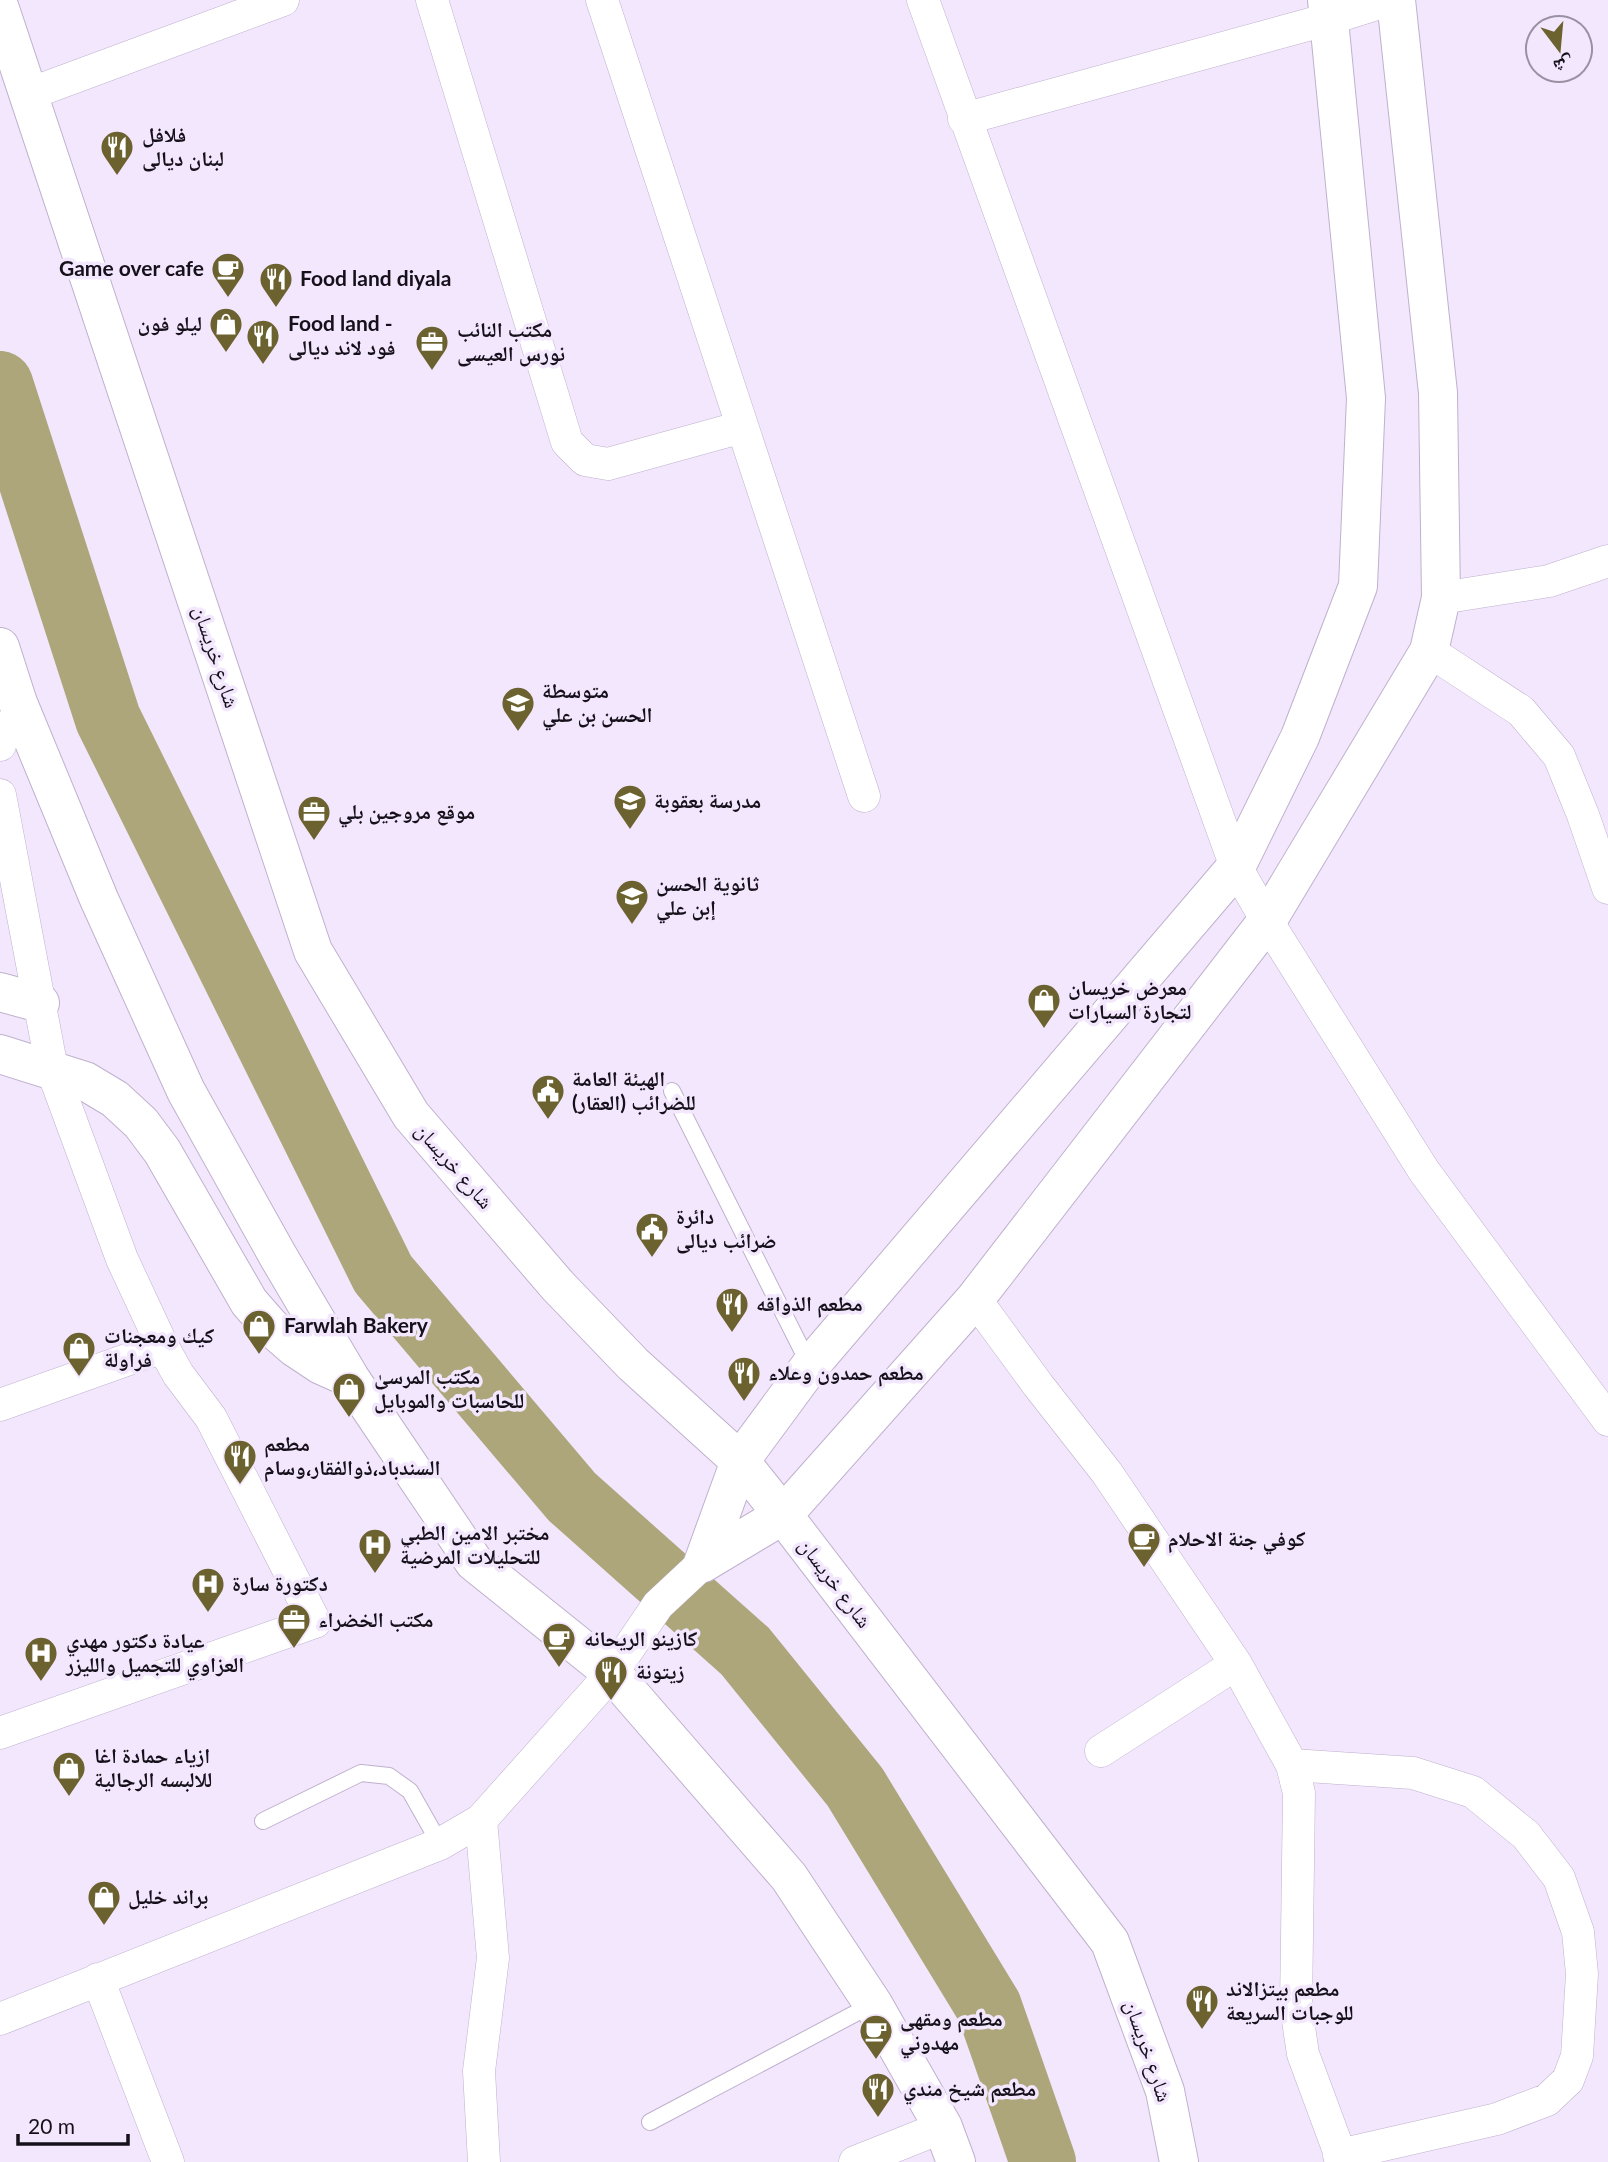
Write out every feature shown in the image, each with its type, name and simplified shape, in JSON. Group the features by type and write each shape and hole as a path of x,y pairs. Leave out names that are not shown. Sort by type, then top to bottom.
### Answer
{"street":[{"path":"29,94 283,0"},
{"path":"432,0 567,442 584,460 608,464 741,427"},
{"path":"602,0 864,796"},
{"path":"923,0 1236,867 1424,1171 1608,1420"},
{"path":"964,119 1328,9 1389,0"},
{"path":"0,2019 440,1844 481,1821 612,1672 657,1605 703,1563 783,1516 975,1299 1267,921 1429,651 1441,598 1438,393 1396,0"},
{"name":"شارع خريسان","path":"0,9 313,951 411,1115 558,1286 633,1364 740,1461 1110,1941 1165,2091 1179,2162"},
{"path":"703,1563 740,1461 810,1366 1236,867 1300,737 1358,586 1366,398 1328,9"},
{"path":"1441,598 1549,581 1608,561"},
{"path":"0,647 13,704 186,1091 350,1378 474,1562 612,1672 789,1877 873,2004 949,2144 855,2162"},
{"path":"1429,651 1521,711 1559,756 1608,888"},
{"path":"0,745 13,704"},
{"path":"0,795 52,1069 122,1259 163,1347 178,1374 211,1418 315,1622 0,1733"},
{"path":"0,992 40,1003"},
{"path":"0,1054 85,1081 115,1099 141,1123 162,1151 249,1302 270,1326 294,1347 321,1365 350,1378"},
{"path":"975,1299 1107,1473 1236,1664 1292,1765 1299,1793 1296,2007 1303,2054 1341,2158 1497,2119 1547,2100 1568,2080 1577,2056 1582,1974 1578,1932 1559,1878 1526,1835 1473,1792 1413,1773 1292,1765"},
{"path":"0,1405 163,1347"},
{"path":"1101,1751 1236,1664"},
{"path":"481,1821 493,1958 479,2071 484,2162"},
{"path":"98,1979 168,2162"}],"lane":[{"path":"672,1091 810,1366"},
{"path":"263,1821 361,1773 389,1776 410,1791 440,1844"},
{"path":"650,2122 873,2004"}],"waterway":[{"path":"0,384 108,719 383,1274 572,1497 745,1651 855,1787 989,2007 1043,2162"}],"place":[{"name":"فلافل لبنان ديالى","path":"117,177"},
{"name":"Game over cafe","path":"228,299"},
{"name":"Food land diyala","path":"276,309"},
{"name":"ليلو فون","path":"226,354"},
{"name":"Food land - فود لاند ديالى","path":"263,366"},
{"name":"مكتب النائب نورس العيسى","path":"432,372"},
{"name":"متوسطة الحسن بن علي","path":"518,733"},
{"name":"مدرسة بعقوبة","path":"630,831"},
{"name":"موقع مروجين بلي","path":"314,842"},
{"name":"ثانوية الحسن إبن علي","path":"632,926"},
{"name":"معرض خريسان لتجارة السيارات","path":"1044,1030"},
{"name":"الهيئة العامة للضرائب (العقار)","path":"548,1121"},
{"name":"دائرة ضرائب ديالى","path":"652,1259"},
{"name":"مطعم الذواقه","path":"732,1334"},
{"name":"Farwlah Bakery","path":"259,1356"},
{"name":"كيك ومعجنات فراولة","path":"79,1378"},
{"name":"مطعم حمدون وعلاء","path":"744,1403"},
{"name":"مكتب المرسىٰ للحاسبات والموبايل","path":"349,1419"},
{"name":"مطعم السندباد،ذوالفقار،وسام","path":"240,1486"},
{"name":"كوفي جنة الاحلام","path":"1144,1569"},
{"name":"مختبر الامين الطبي للتحليلات المرضية","path":"375,1575"},
{"name":"دكتورة سارة","path":"208,1614"},
{"name":"مكتب الخضراء","path":"294,1650"},
{"name":"كازينو الريحانه","path":"559,1669"},
{"name":"عيادة دكتور مهدي العزاوي للتجميل والليزر","path":"41,1683"},
{"name":"زيتونة","path":"611,1702"},
{"name":"ازياء حمادة اغا للالبسه الرجالية","path":"69,1798"},
{"name":"براند خليل","path":"104,1927"},
{"name":"مطعم بيتزالاند للوجبات السريعة","path":"1202,2031"},
{"name":"مطعم ومقهى مهدوني","path":"876,2061"},
{"name":"مطعم شيخ مندي","path":"878,2119"}]}
